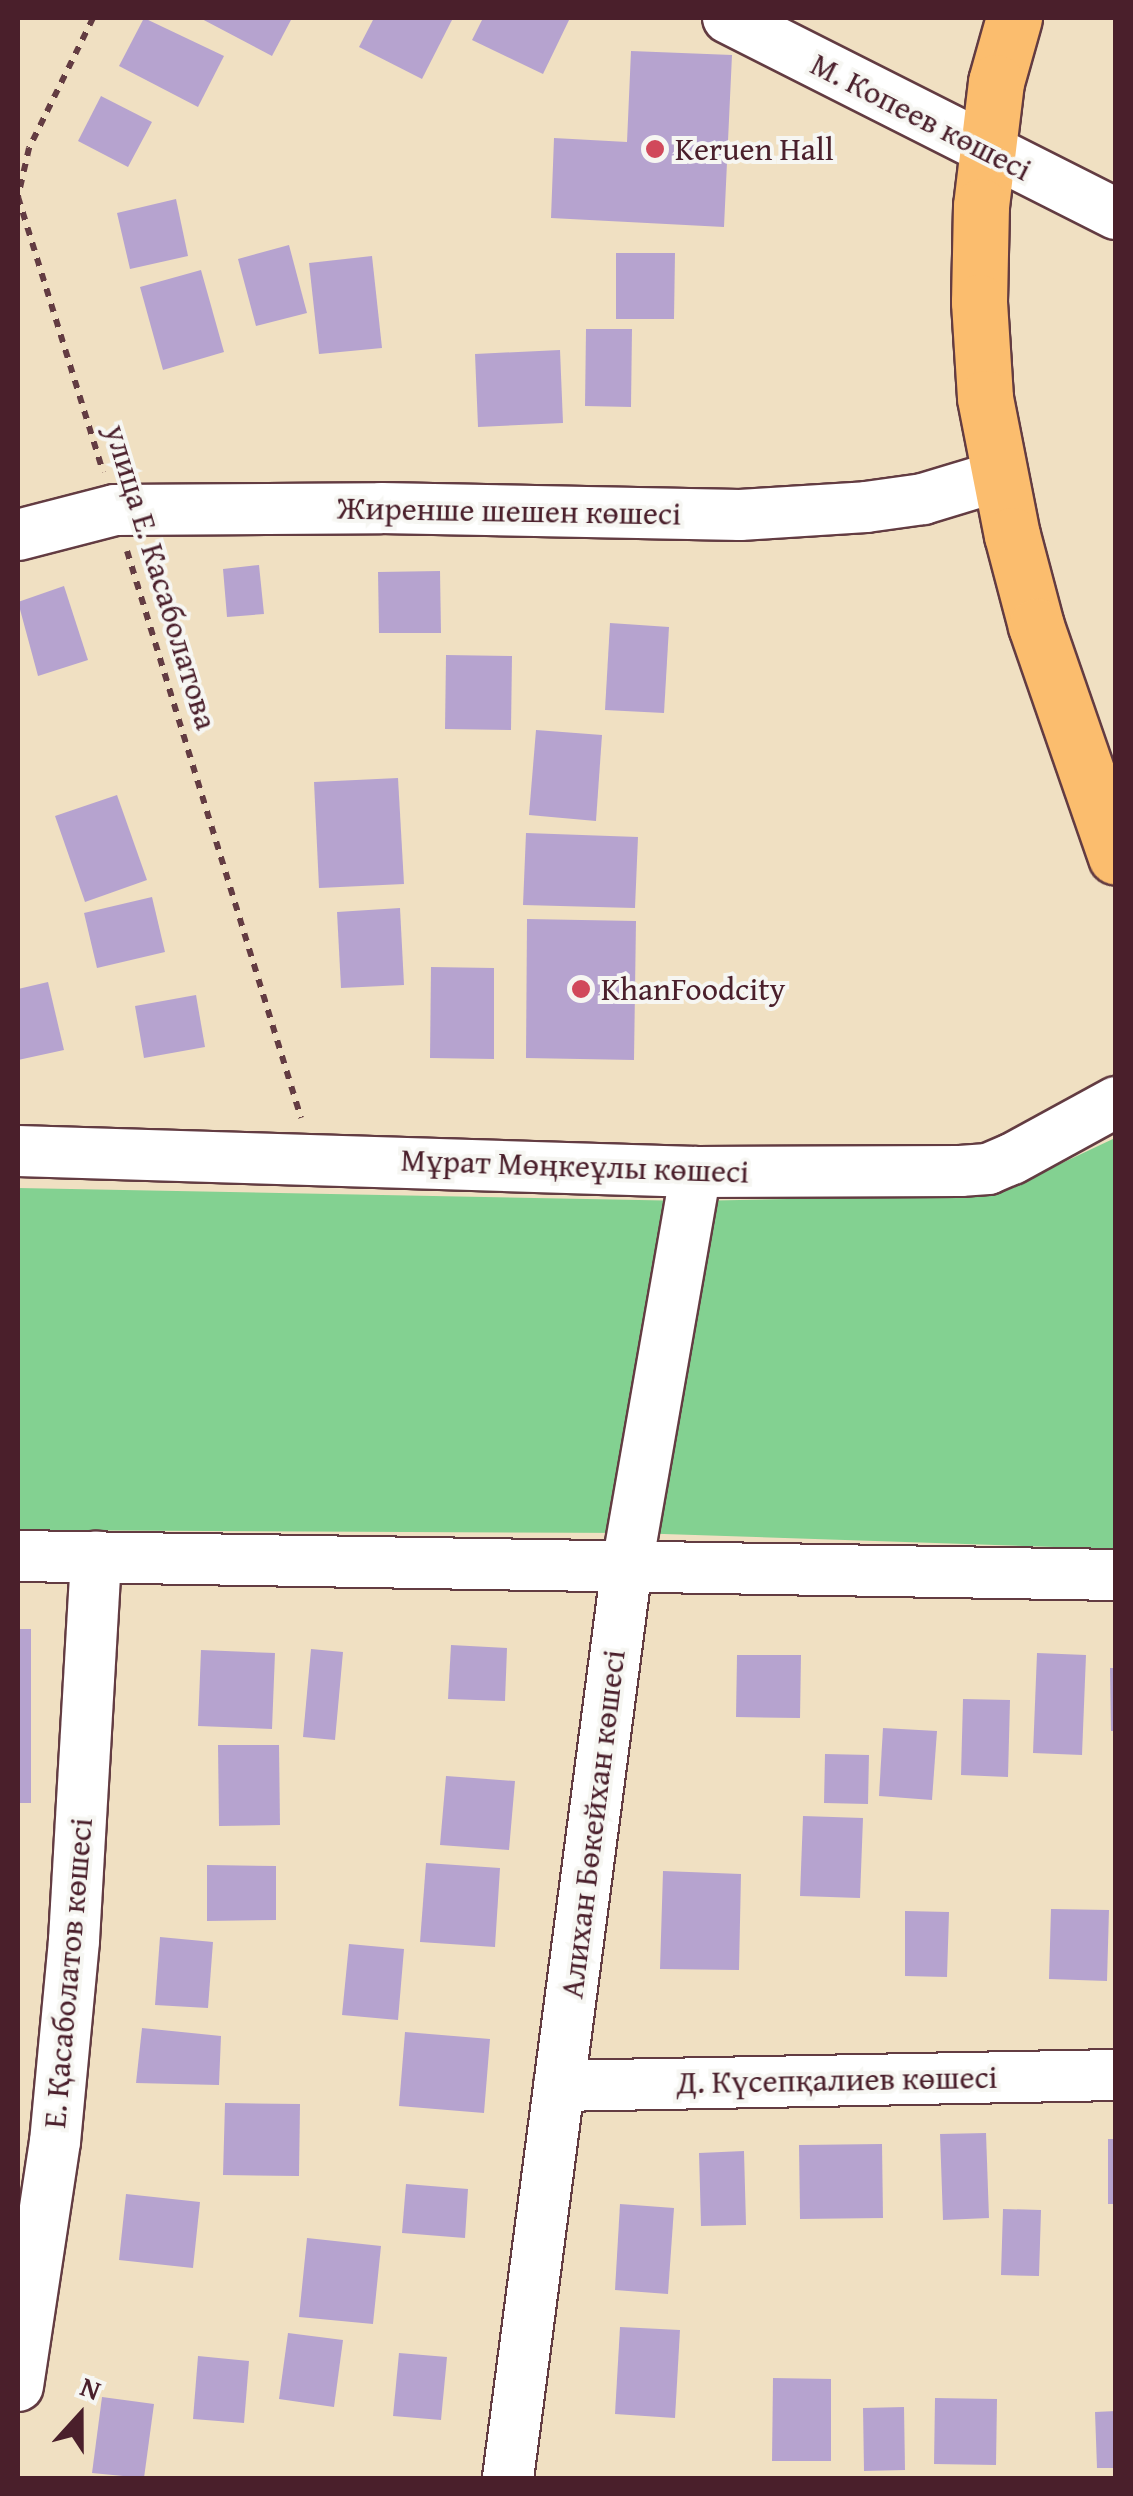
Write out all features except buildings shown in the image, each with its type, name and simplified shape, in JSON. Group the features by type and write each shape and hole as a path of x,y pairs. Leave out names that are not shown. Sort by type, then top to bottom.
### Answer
{"main road":[{"path":"1014,18 996,82 986,152 979,302 985,398 998,476 1036,626 1073,744 1116,857"}],"street":[{"name":"М. Копеев көшесі","path":"728,18 986,152 1116,214"},
{"name":"Жиренше шешен көшесі","path":"18,536 115,510 381,508 740,515 904,502 998,476"},
{"name":"Мұрат Мөңкеұлы көшесі","path":"18,1151 696,1172 988,1169 1116,1102"},
{"name":"Алихан Бөкейхан көшесі","path":"508,2478 627,1566 696,1172"},
{"path":"18,1556 1116,1575"},
{"name":"Е. Қасаболатов көшесі","path":"18,2386 40,2066 74,1940 96,1557"},
{"name":"Д. Күсепқалиев көшесі","path":"559,2086 1116,2076"}],"path":[{"name":"улица Е. Касаболатова","path":"93,18 29,148 18,197 313,1159"}],"green space":[{"path":"1115,1138 1115,1549 633,1533 18,1530 18,1188 691,1201 994,1195"}],"place":[{"name":"Keruen Hall","path":"655,149"},
{"name":"KhanFoodcity","path":"581,989"}]}
